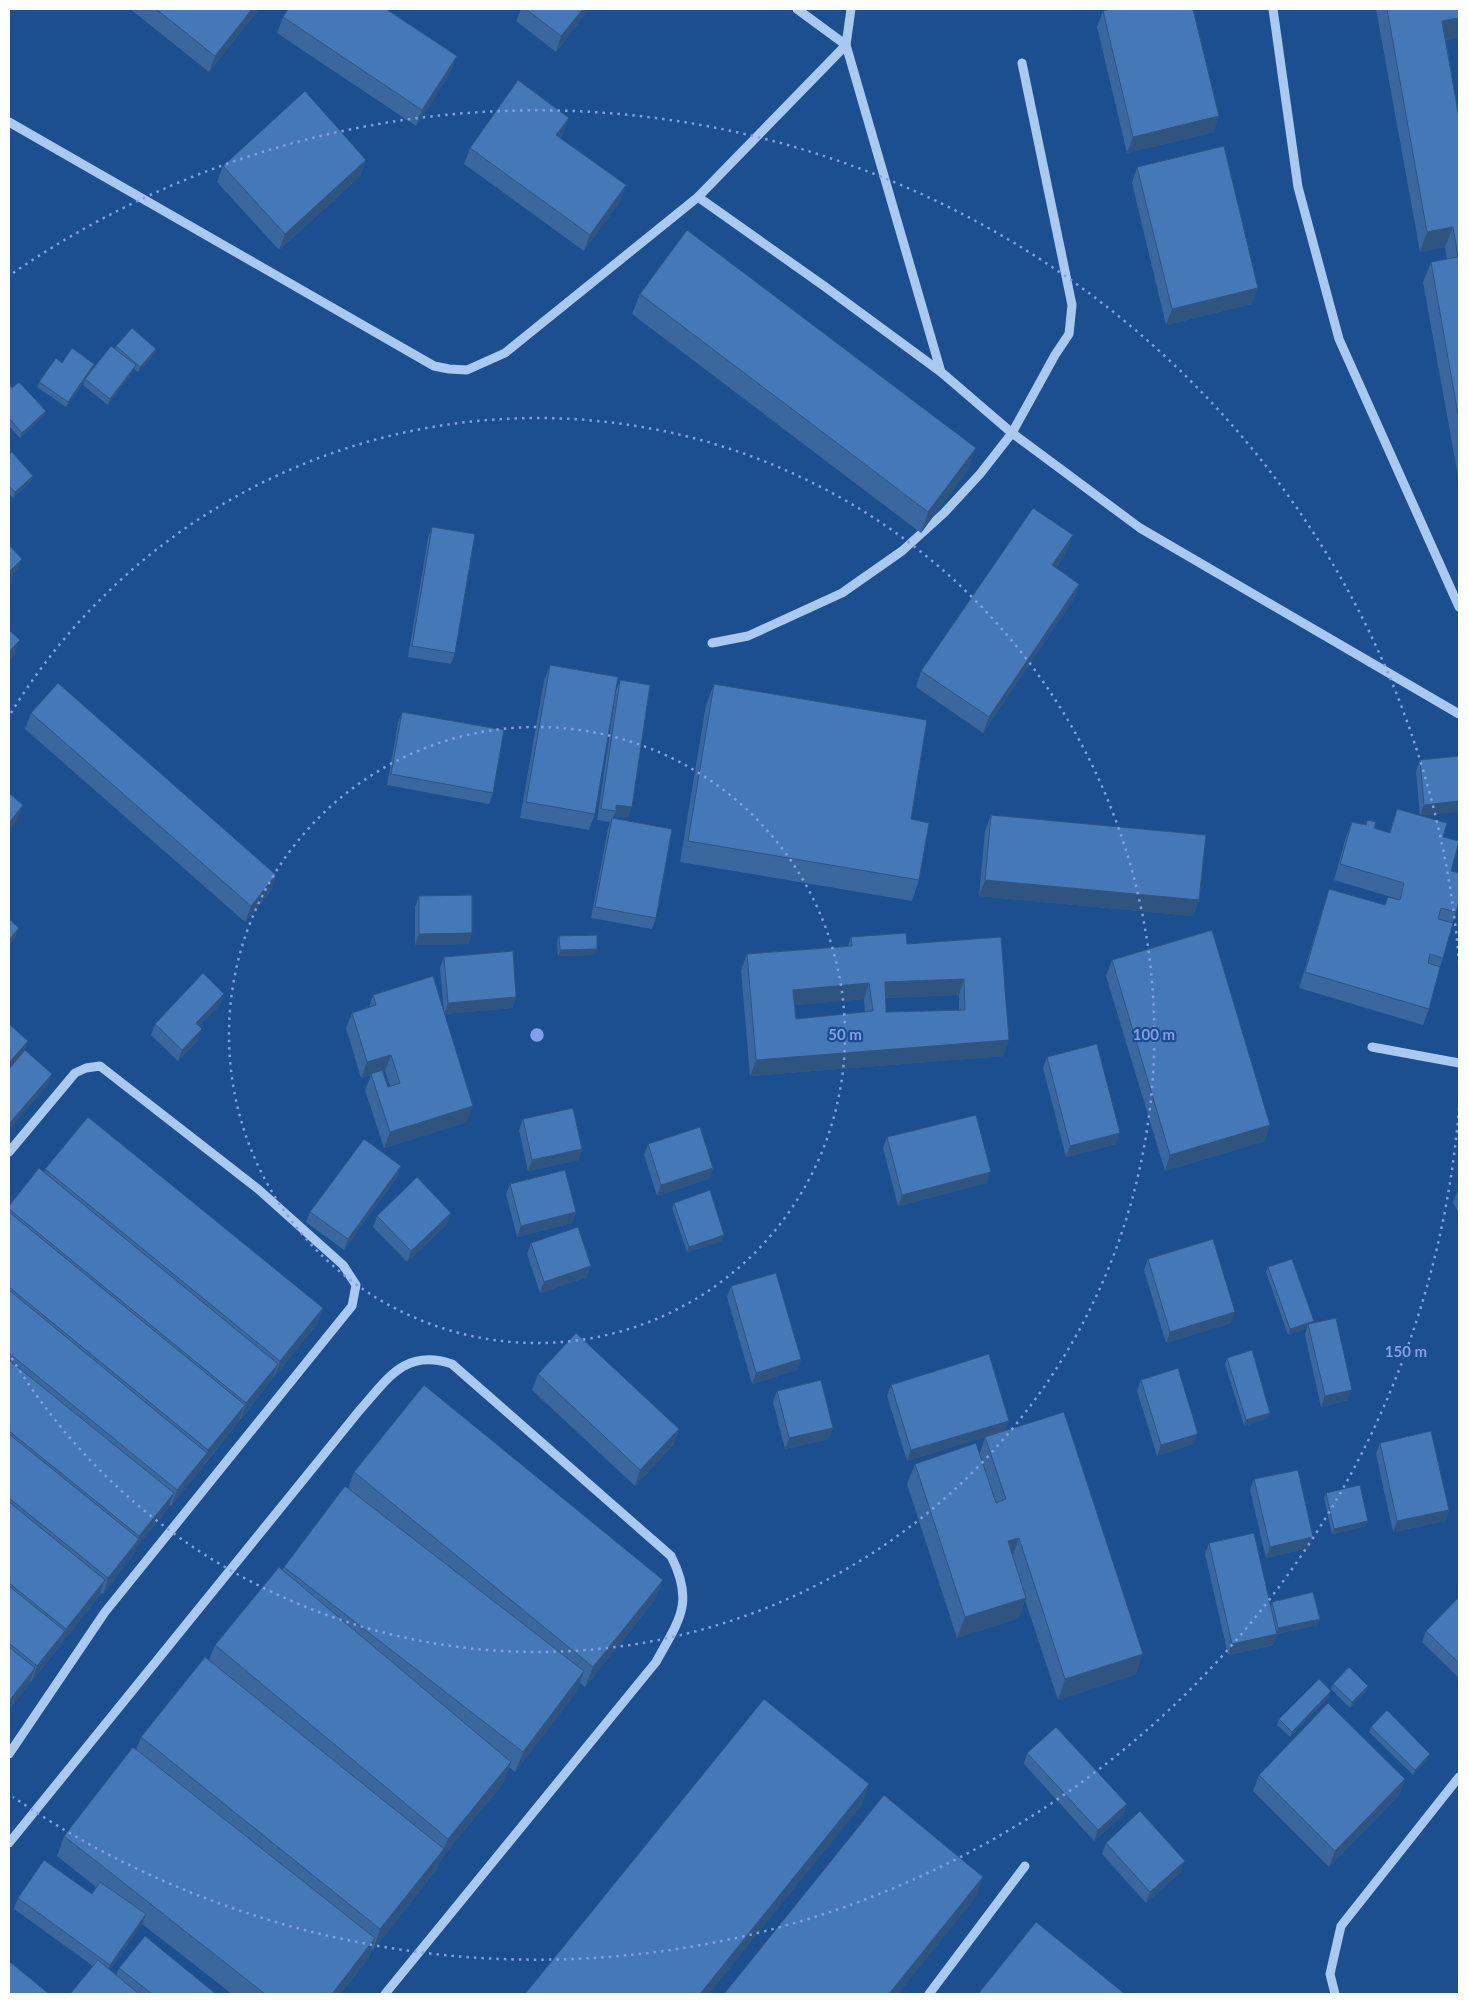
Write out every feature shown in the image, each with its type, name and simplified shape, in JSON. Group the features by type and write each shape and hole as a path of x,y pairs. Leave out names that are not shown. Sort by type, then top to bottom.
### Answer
{"street":[{"path":"796,9 846,45"},
{"path":"850,9 846,45 942,372"},
{"path":"1273,9 1298,186 1339,339 1459,607"},
{"path":"9,122 434,366 467,370 506,354 698,197 846,45"},
{"path":"712,643 748,636 842,594 902,551 944,513 980,474 1012,433 1069,334 1072,305 1022,63"},
{"path":"698,197 942,372 1012,433 1140,528 1459,714"},
{"path":"1372,1046 1459,1063"},
{"path":"9,1152 75,1073 86,1068 100,1066 258,1189 343,1265 356,1284 352,1306 105,1612 9,1754"},
{"path":"9,1843 359,1411 391,1375 410,1362 421,1359 438,1359 452,1364 671,1556 680,1574 684,1596 677,1622 656,1662 385,1994"},
{"path":"1335,1994 1330,1974 1342,1926 1459,1777"},
{"path":"929,1994 1025,1866"}],"building":[{"path":"156,9 252,9 215,56"},
{"path":"288,9 386,9 457,56 422,110 283,17"},
{"path":"526,9 583,9 561,36"},
{"path":"1110,9 1193,9 1219,116 1133,137 1103,11"},
{"path":"1387,9 1459,9 1459,18 1442,21 1459,118 1459,420 1431,262 1458,257 1453,227 1427,232"},
{"path":"518,80 569,118 556,135 626,185 590,235 470,148"},
{"path":"305,91 366,160 285,234 223,166"},
{"path":"1224,146 1258,288 1172,309 1137,167"},
{"path":"687,230 976,448 928,512 640,294"},
{"path":"132,328 156,349 140,367 116,346"},
{"path":"111,346 136,365 110,399 85,379"},
{"path":"72,348 94,364 68,402 39,382 56,358 62,363"},
{"path":"19,382 46,411 22,433 9,418 9,384 12,388"},
{"path":"12,452 33,476 15,492 9,486 9,455"},
{"path":"1033,508 1073,535 1052,565 1079,584 989,717 921,671"},
{"path":"432,527 475,534 455,653 412,646"},
{"path":"9,545 22,559 9,572"},
{"path":"9,630 20,640 9,652"},
{"path":"550,665 618,677 595,814 526,802"},
{"path":"620,680 650,685 632,807 616,805 616,811 601,809"},
{"path":"58,683 276,875 251,906 31,713"},
{"path":"714,684 927,720 911,819 929,823 919,880 688,841"},
{"path":"402,712 504,730 493,793 391,774"},
{"path":"1459,756 1459,801 1424,805 1420,760"},
{"path":"9,793 23,805 9,823"},
{"path":"1397,809 1447,823 1443,837 1459,841 1451,871 1459,873 1459,902 1456,912 1441,908 1438,919 1453,923 1443,958 1430,954 1428,963 1440,967 1429,1009 1305,972 1329,889 1385,905 1388,897 1400,900 1404,883 1340,864 1352,822 1366,825 1367,820 1376,822 1374,828 1390,833"},
{"path":"991,815 1206,835 1199,900 985,880"},
{"path":"612,818 672,829 656,918 595,907"},
{"path":"472,895 472,933 419,934 419,896"},
{"path":"9,919 19,928 9,940"},
{"path":"1212,930 1270,1125 1170,1155 1112,960"},
{"path":"906,933 907,944 1001,937 1009,1040 756,1060 747,954 852,946 851,937","holes":["964,979 965,1010 886,1012 885,982","869,983 873,1011 796,1019 793,990"]},
{"path":"597,935 597,949 560,950 559,936"},
{"path":"513,951 516,997 448,1003 444,957"},
{"path":"203,973 224,994 196,1023 202,1029 182,1050 155,1024"},
{"path":"433,976 473,1106 390,1132 371,1074 382,1070 388,1087 400,1083 391,1055 367,1062 352,1013 376,1005 373,995"},
{"path":"9,1024 28,1041 9,1063"},
{"path":"1097,1044 1120,1133 1070,1146 1047,1057"},
{"path":"25,1050 52,1074 9,1124 9,1069"},
{"path":"573,1108 582,1149 532,1160 523,1119"},
{"path":"976,1115 991,1172 902,1195 887,1137"},
{"path":"88,1117 323,1308 280,1361 45,1169"},
{"path":"700,1127 713,1168 661,1185 648,1144"},
{"path":"364,1139 401,1166 348,1239 310,1212"},
{"path":"39,1168 278,1364 246,1403 9,1209 9,1206"},
{"path":"565,1170 576,1212 521,1226 510,1184"},
{"path":"417,1177 451,1213 411,1251 377,1216"},
{"path":"710,1190 724,1235 689,1247 674,1203"},
{"path":"9,1212 245,1405 208,1450 9,1287"},
{"path":"578,1227 591,1266 544,1282 531,1243"},
{"path":"1213,1239 1235,1312 1170,1332 1148,1259"},
{"path":"1292,1259 1314,1321 1290,1329 1268,1267"},
{"path":"776,1273 801,1359 756,1373 731,1286"},
{"path":"9,1290 207,1453 177,1490 9,1353"},
{"path":"1336,1318 1352,1390 1325,1396 1308,1324"},
{"path":"576,1333 679,1429 640,1470 538,1374"},
{"path":"1252,1350 1270,1413 1246,1420 1227,1358"},
{"path":"989,1354 1009,1421 911,1450 891,1385"},
{"path":"9,1360 174,1493 139,1536 9,1431"},
{"path":"1178,1368 1198,1434 1161,1445 1141,1380"},
{"path":"821,1380 833,1428 789,1438 777,1391"},
{"path":"424,1385 663,1580 593,1667 354,1472"},
{"path":"1064,1412 1143,1654 1065,1679 1019,1538 1008,1541 1026,1598 965,1617 915,1464 976,1443 996,1503 1006,1499 985,1437"},
{"path":"1431,1431 1449,1510 1397,1521 1380,1443"},
{"path":"9,1434 139,1539 108,1578 9,1498"},
{"path":"1298,1470 1313,1537 1270,1547 1254,1479"},
{"path":"1360,1485 1368,1521 1334,1529 1326,1493"},
{"path":"345,1486 584,1671 523,1752 284,1567"},
{"path":"9,1502 105,1580 66,1629 9,1583"},
{"path":"1254,1533 1277,1634 1232,1644 1209,1543"},
{"path":"279,1567 511,1762 448,1839 215,1645"},
{"path":"9,1586 65,1631 37,1666 9,1643"},
{"path":"1313,1592 1320,1619 1278,1628 1272,1602"},
{"path":"1459,1597 1459,1663 1426,1631"},
{"path":"9,1647 35,1668 9,1701"},
{"path":"205,1657 444,1849 380,1929 141,1737"},
{"path":"1349,1667 1368,1686 1352,1702 1333,1684"},
{"path":"1319,1679 1331,1691 1292,1732 1279,1719"},
{"path":"764,1699 869,1784 700,1994 525,1994"},
{"path":"1328,1703 1405,1779 1335,1851 1259,1775"},
{"path":"1387,1710 1430,1754 1415,1770 1371,1727"},
{"path":"1056,1727 1127,1804 1098,1830 1027,1753"},
{"path":"133,1747 375,1938 332,1994 265,1994 64,1836"},
{"path":"884,1795 983,1877 889,1994 724,1994"},
{"path":"1140,1811 1185,1861 1150,1892 1106,1843"},
{"path":"44,1860 92,1894 100,1882 146,1914 110,1965 18,1898"},
{"path":"1036,1922 1125,1994 978,1994"},
{"path":"145,1936 216,1994 152,1994 119,1968"},
{"path":"98,1960 139,1994 70,1994"},
{"path":"9,1961 49,1994 9,1994"}]}
